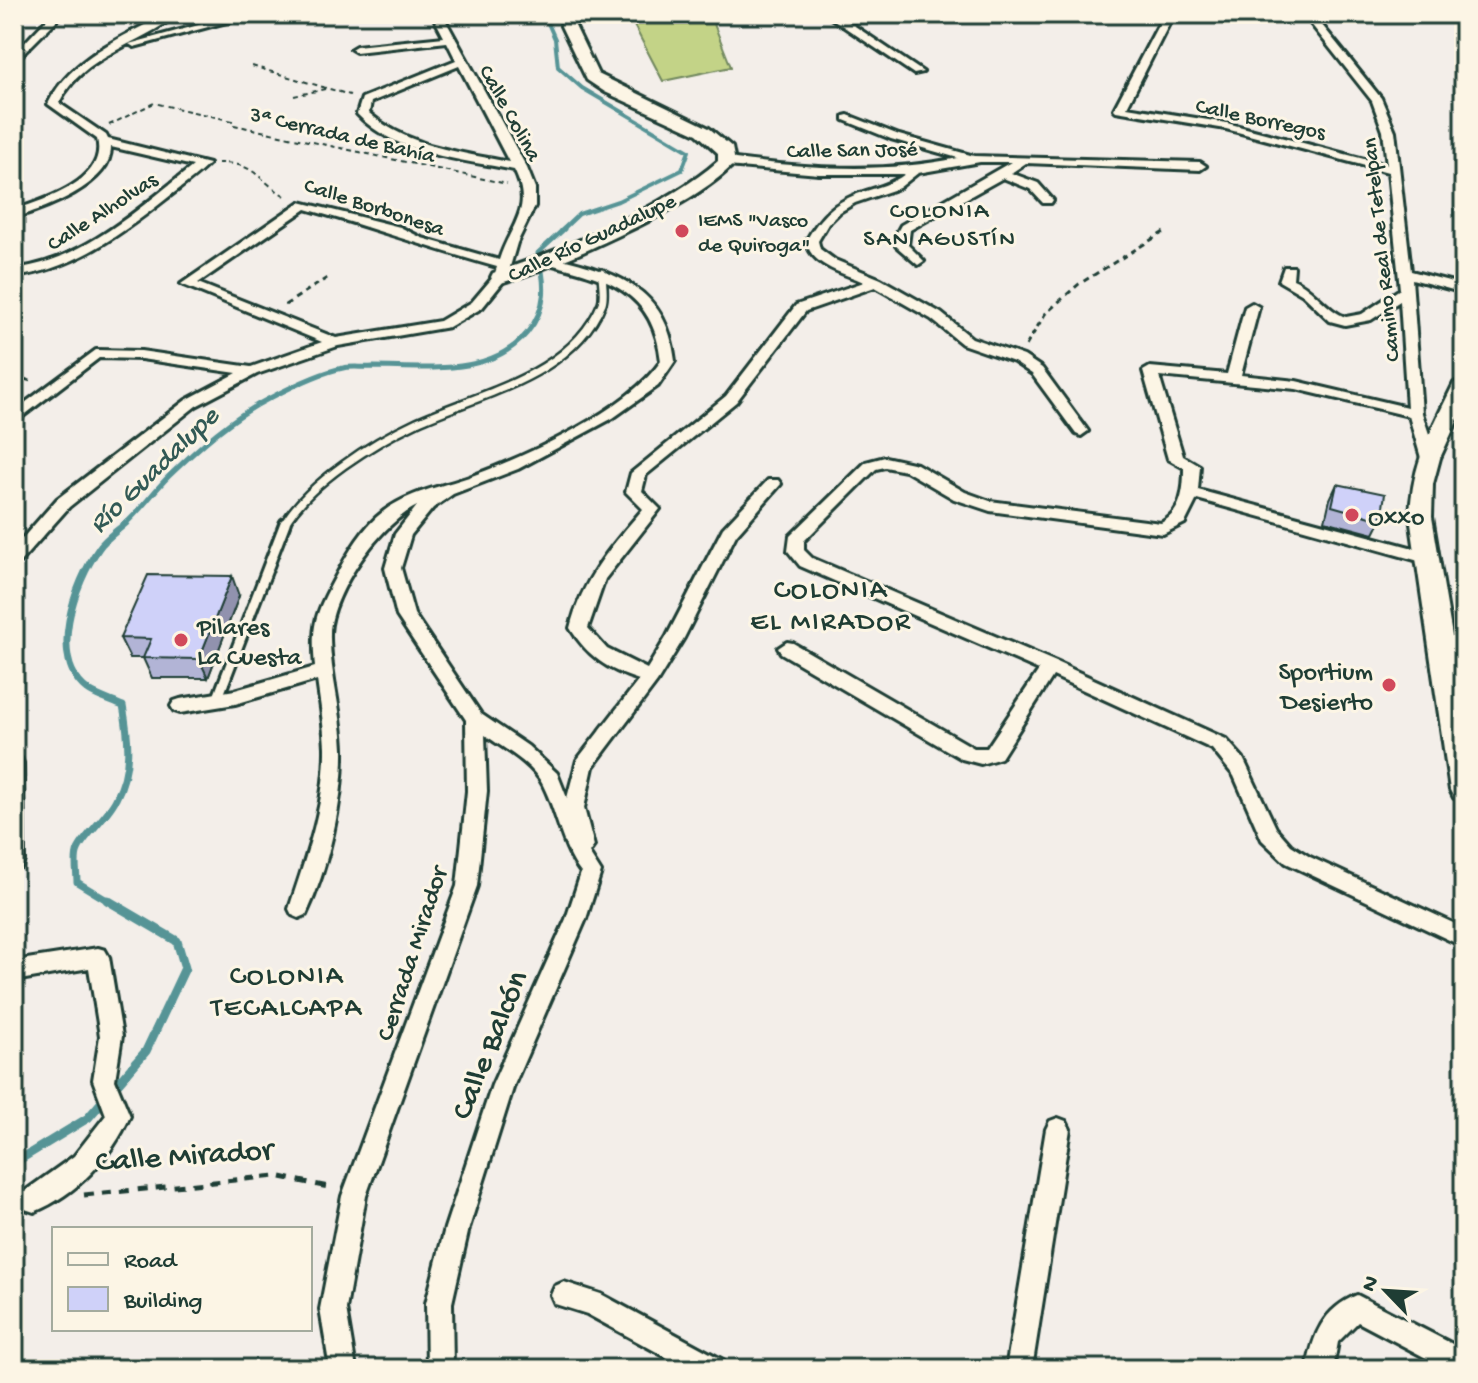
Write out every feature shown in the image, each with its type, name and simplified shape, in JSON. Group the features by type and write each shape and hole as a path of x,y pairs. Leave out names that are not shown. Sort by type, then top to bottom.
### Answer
{"street":[{"path":"14,60 58,14"},
{"path":"173,14 80,69 57,91 53,104 96,131 105,142 134,151 203,164"},
{"path":"80,69 99,64 138,42 251,14"},
{"name":"Calle Colina","path":"437,14 460,62 521,168 528,188 529,206 502,271"},
{"path":"569,14 568,26 592,77 611,89 703,131 726,151 727,162"},
{"path":"830,14 918,72"},
{"name":"Calle Borregos","path":"1169,14 1120,109 1238,128 1392,170"},
{"name":"Camino Real de Tetelpan","path":"1308,14 1377,100 1389,131 1405,273 1415,413 1429,458"},
{"path":"356,49 450,39"},
{"path":"460,62 366,100 363,114 377,130 425,146 521,168"},
{"path":"848,118 895,137 970,158"},
{"path":"14,214 50,200 88,179 98,168 105,142"},
{"name":"Calle San José","path":"727,162 795,171 915,169 970,158 1200,166"},
{"path":"918,261 902,246 901,236 905,228 1024,159"},
{"name":"Calle Río Guadalupe","path":"14,558 63,503 191,403 252,371 335,342 444,324 477,305 502,271 543,263 671,202 713,176 727,162"},
{"name":"Calle Alholvas","path":"14,273 42,269 70,258 130,220 203,164"},
{"path":"915,169 905,182 857,196 829,212 812,241 814,250 830,263 876,282 936,316 967,341 1019,359 1037,371 1081,431"},
{"path":"1002,174 1034,186 1047,200"},
{"path":"304,205 188,284 335,342"},
{"name":"Calle Borbonesa","path":"304,205 396,230 502,271"},
{"path":"299,909 323,838 334,749 323,619 352,560 378,522 412,499 513,466 608,415 653,383 668,361 663,327 644,300 602,273 543,263"},
{"path":"1289,270 1286,281 1310,290 1327,313 1343,321 1365,319 1406,290"},
{"path":"1405,273 1464,289"},
{"path":"651,677 619,667 604,657 589,646 579,628 584,600 608,560 652,509 634,492 639,473 731,399 801,308 876,282"},
{"path":"1233,379 1252,307"},
{"path":"14,418 96,354 141,355 252,371"},
{"path":"1415,413 1296,385 1150,371 1176,459 1192,466 1192,493 1178,521 1163,529 997,507 949,491 920,470 897,462 881,462 871,465 796,540 796,551 806,562 1219,744 1235,760 1270,835 1285,852 1464,938"},
{"path":"1464,383 1429,458 1422,484 1421,517 1464,790"},
{"path":"589,880 574,808 584,765 651,677 675,638 729,532 773,484"},
{"path":"447,490 427,504 403,534 393,568 396,590 406,616 427,643 475,719 521,751 550,778 589,880"},
{"path":"1192,493 1426,557"},
{"path":"787,648 969,754 981,757 994,753 1050,667"},
{"path":"180,706 217,700 325,671"},
{"name":"Cerrada Mirador","path":"354,1196 467,886 477,791 475,719"},
{"path":"14,763 14,861"},
{"name":"Calle Balcón","path":"440,1369 439,1303 457,1228 503,1085 589,880"},
{"path":"14,971 98,957 111,1036 104,1080 118,1116 102,1146 68,1180 34,1200"},
{"path":"1019,1369 1058,1129"},
{"path":"343,1369 333,1309 354,1196"},
{"path":"564,1295 592,1303 714,1369"},
{"path":"1320,1369 1325,1338 1338,1319 1357,1308 1464,1364"}],"lane":[{"path":"217,700 285,522 306,496 373,445 417,422 515,383 553,362 585,329 603,301 602,273"}],"path":[{"path":"252,66 366,100"},
{"path":"294,96 327,88"},
{"name":"3ª Cerrada de Bahía","path":"96,131 154,103 233,121 234,125 528,188"},
{"name":"Calle Borbonesa","path":"203,164 234,161 259,170 277,193 304,205"},
{"path":"1019,359 1045,314 1079,284 1164,232"},
{"path":"270,315 330,276"},
{"name":"Calle Mirador","path":"81,1195 276,1176 330,1187 354,1196"}],"green space":[{"path":"628,14 710,14 731,67 663,81"}],"building":[{"path":"1337,484 1385,494 1381,520 1332,506"},
{"path":"148,575 232,576 199,659 143,658 151,639 120,638"}],"waterway":[{"name":"Río Guadalupe","path":"544,14 555,39 558,67 582,88 689,151 682,170 618,201 579,214 561,231"},
{"name":"Río Guadalupe","path":"126,523 169,476 216,433 242,414 296,385 347,367 435,368 476,363 512,347 534,323 542,304 544,285 538,253 564,229"},
{"name":"Río Guadalupe","path":"110,902 77,882 76,857 121,788 128,753 125,718 123,706 89,691 76,678 69,661 67,642 69,621 81,580 102,545 126,523"},
{"name":"Río Guadalupe","path":"14,1163 88,1118 146,1051 185,968 177,941 107,900"}],"place":[{"name":"IEMS \"Vasco de Quiroga\"","path":"682,231"},
{"name":"Oxxo","path":"1352,515"},
{"name":"Pilares La Cuesta","path":"181,640"},
{"name":"Sportium Desierto","path":"1389,685"}],"district":[{"name":"COLONIA SAN AGUSTÍN","path":"940,223"},
{"name":"COLONIA EL MIRADOR","path":"831,603"},
{"name":"COLONIA TECALCAPA","path":"287,989"}]}
